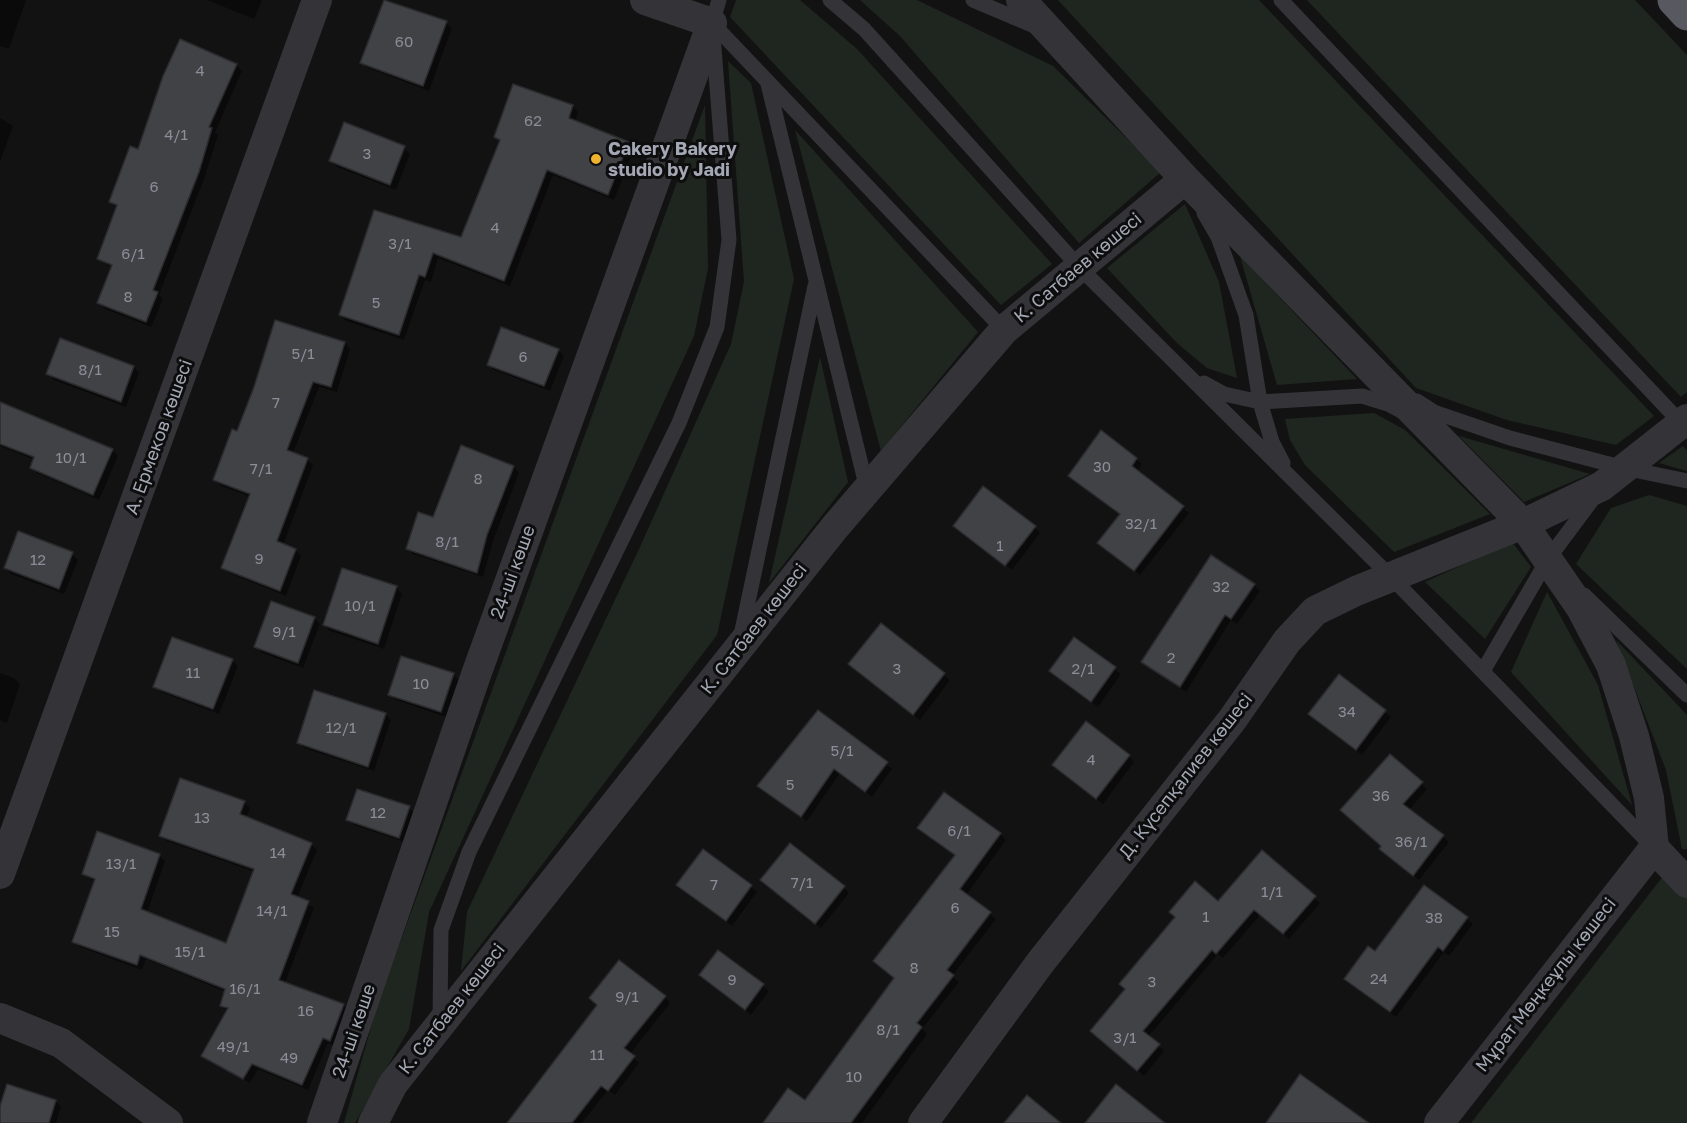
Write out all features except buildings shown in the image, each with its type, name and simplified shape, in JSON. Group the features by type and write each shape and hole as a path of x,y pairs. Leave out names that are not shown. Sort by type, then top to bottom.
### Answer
{"highway":[{"path":"1674,0 1687,14"}],"street":[{"name":"А. Ермеков көшесі","path":"0,874 317,0"},
{"path":"645,0 716,11"},
{"path":"1021,0 1185,179 1523,524 1581,608 1611,665 1634,736 1649,798 1675,867"},
{"name":"24-ші көше","path":"322,1123 477,672 716,11"},
{"name":"К. Сатбаев көшесі","path":"374,1123 393,1084 738,649 867,490 1004,330 1185,179"},
{"name":"Д. Күсепқалиев көшесі","path":"923,1123 1040,963 1232,720 1287,641 1315,610 1391,576 1523,524 1613,477 1685,424"},
{"name":"Мұрат Мөңкеұлы көшесі","path":"1439,1123 1675,867"},
{"path":"0,1018 61,1043 168,1123"}],"lane":[{"path":"830,0 864,29 1079,267 1391,576 1675,867"},
{"path":"973,0 1050,33"},
{"path":"1281,0 1685,424"},
{"path":"716,11 768,81 1004,330"},
{"path":"440,1025 441,930 469,852 679,423 717,327 729,240 716,11"},
{"path":"768,81 867,490"},
{"path":"1185,179 1218,237 1246,315 1260,402 1272,442 1291,477"},
{"path":"738,649 816,280"},
{"path":"1188,375 1224,394 1260,402 1362,396 1388,404 1427,426"},
{"path":"1383,381 1434,412 1613,477 1687,481"},
{"path":"1483,671 1548,559 1613,477"},
{"path":"1548,559 1687,695"}],"shaded area":[{"path":"736,0 800,0 857,49 1052,264 1001,305 730,17"},
{"path":"860,0 917,0 1053,66 1161,172 1079,243 900,36"},
{"path":"1058,0 1259,0 1654,416 1616,445 1507,420 1416,388"},
{"path":"1307,0 1635,0 1687,55 1687,392 1681,397"},
{"path":"728,61 751,83 794,279 717,635 461,971 467,912 640,547 731,344 744,282"},
{"path":"705,105 708,268 694,336 429,912 409,1029 355,1123 344,1123 377,1006"},
{"path":"795,130 978,332 881,451"},
{"path":"1185,204 1219,282 1237,378 1207,368 1177,343 1107,268"},
{"path":"1240,256 1357,379 1277,385"},
{"path":"820,357 848,482 769,583"},
{"path":"1374,413 1405,430 1490,514 1394,552 1305,465 1290,440 1285,419"},
{"path":"1459,436 1590,474 1524,502"},
{"path":"1683,446 1687,450 1687,471 1659,463"},
{"path":"1649,495 1687,506 1687,669 1576,564 1611,508"},
{"path":"1512,542 1531,567 1485,639 1425,582"},
{"path":"1547,592 1598,685 1632,805 1511,672"},
{"path":"1616,640 1687,715 1687,849 1682,849 1666,770"},
{"path":"1671,866 1687,883 1687,1123 1471,1123"}],"place":[{"name":"Cakery Bakery studio by Jadi","path":"596,159"}]}
